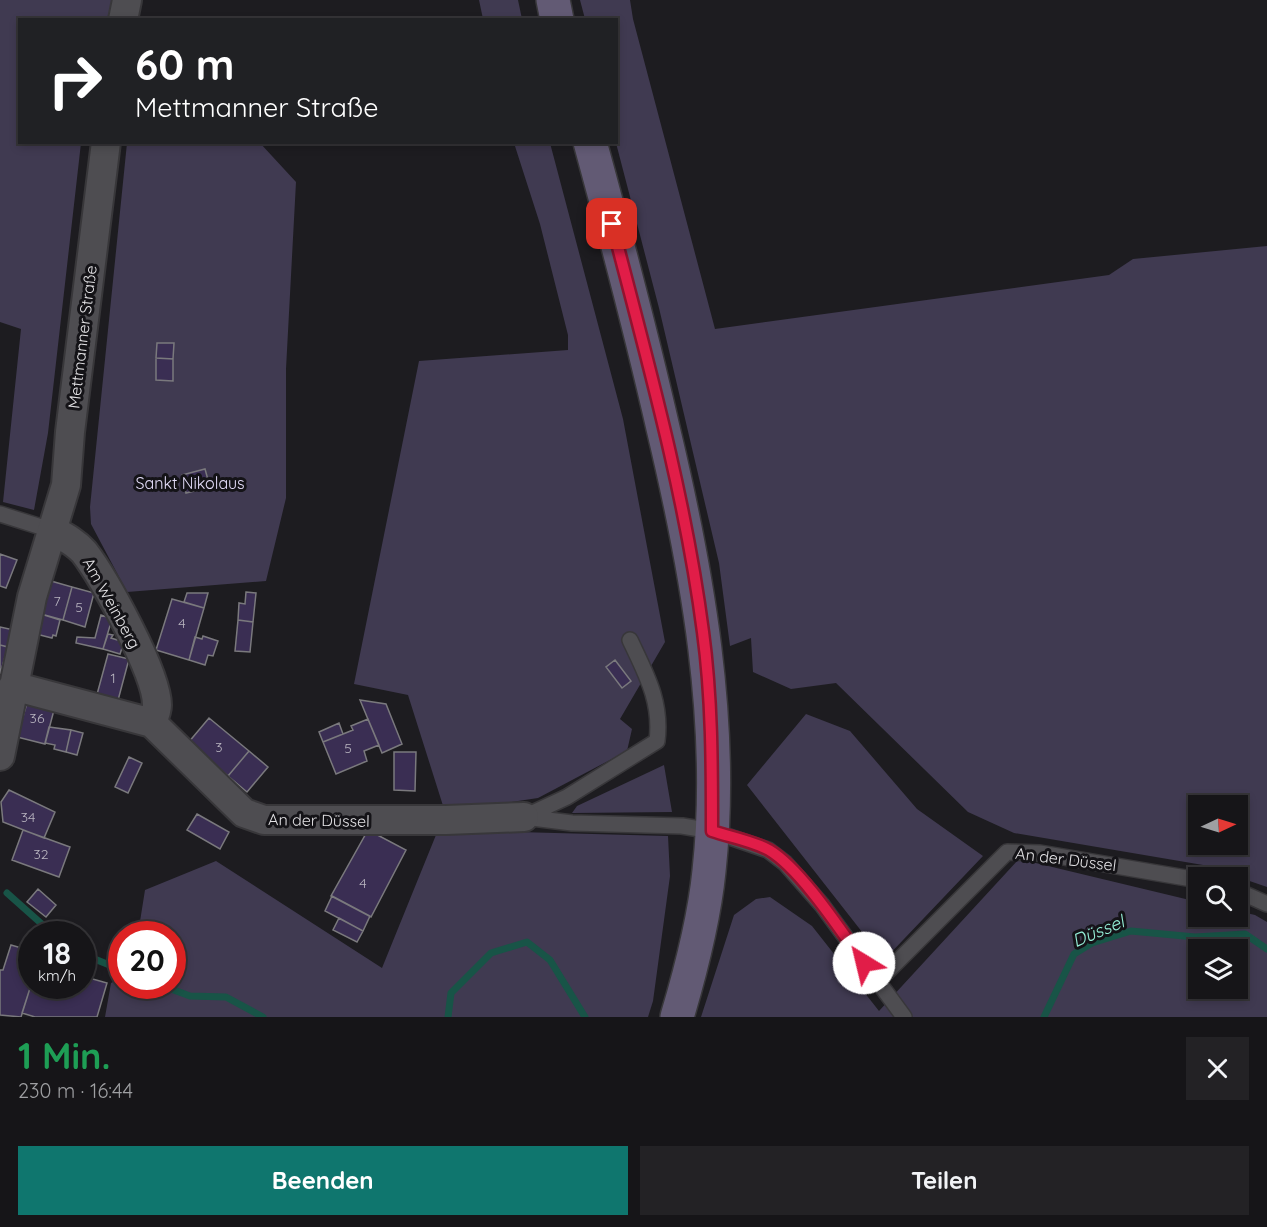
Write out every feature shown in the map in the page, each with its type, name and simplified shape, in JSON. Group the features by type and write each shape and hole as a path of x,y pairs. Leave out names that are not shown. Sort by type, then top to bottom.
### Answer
{"main road":[{"path":"553,0 557,18"},
{"path":"591,144 648,364 683,512 709,681 697,829 705,901 690,971 677,1017"}],"street":[{"path":"123,18 127,0"},
{"name":"Mettmanner Straße","path":"0,756 32,597 54,531 66,485 70,432 106,144"},
{"name":"Am Weinberg","path":"54,531 72,541 84,553 129,626 151,680 157,706 152,723"},
{"path":"13,686 152,723"},
{"name":"An der Düssel","path":"152,723 244,813 264,820 446,820 524,817"}],"lane":[{"path":"0,514 54,531"},
{"name":"An der Düssel","path":"524,817 567,797 657,741 659,729 654,690 630,640"},
{"name":"An der Düssel","path":"524,817 572,823 697,829 768,849 785,863 822,905 904,1017"},
{"name":"An der Düssel","path":"877,982 1007,852 1040,853 1188,878"},
{"path":"1248,895 1267,904"}],"green space":[{"path":"0,0 127,0 111,18 18,18 18,144 81,144 48,433 34,510 3,502 21,329 0,322"},
{"path":"479,0 518,0 522,18 483,18"},
{"path":"580,0 630,0 633,19 715,329 1109,275 1133,259 1267,246 1267,887 1248,880 1248,867 1209,867 1014,833 968,812 836,683 791,689 753,672 751,638 730,646 719,563 659,308 616,144 618,18 585,18"},
{"name":"Sankt Nikolaus","path":"127,144 261,144 296,182 286,369 286,498 266,581 127,592 91,524 90,507"},
{"path":"514,144 550,144 623,419 665,642 620,719 632,729 627,751 538,798 445,812 408,695 354,684 419,361 568,350 568,335 540,224"},
{"path":"806,714 850,731 917,809 983,856 884,960 747,785"},
{"path":"664,765 672,812 572,813 577,806"},
{"path":"438,830 668,836 670,876 653,1001 648,1017 105,1017 108,999 186,999 186,921 140,921 145,890 216,861 382,968"},
{"path":"1019,859 1188,900 1188,927 1248,927 1248,913 1267,922 1267,1017 701,1017 734,915 756,899 770,897 812,926 879,1011"}],"building":[{"path":"157,343 174,343 173,359 156,358"},
{"path":"156,358 173,359 173,381 156,380"},
{"path":"205,469 210,487 186,493 182,475"},
{"path":"0,554 17,560 6,588 0,586"},
{"path":"51,581 72,587 63,620 41,614"},
{"path":"72,587 94,593 85,627 63,620"},
{"path":"246,592 256,593 253,622 238,620 239,603 245,604"},
{"path":"187,593 208,593 204,608 184,602"},
{"path":"172,599 204,608 189,660 156,650"},
{"path":"41,614 60,620 56,636 53,635 52,638 36,634"},
{"path":"101,615 112,619 103,649 76,643 77,637 95,638"},
{"path":"238,620 253,622 250,652 235,651"},
{"path":"0,627 14,630 8,647 0,645"},
{"path":"108,634 113,635 111,638 124,642 120,654 103,649"},
{"path":"203,636 218,641 213,656 208,655 205,665 189,660 195,637 202,639"},
{"path":"0,645 8,647 0,674"},
{"path":"108,654 129,659 117,704 96,698"},
{"path":"615,660 631,681 622,688 606,667"},
{"path":"360,700 386,704 402,744 382,753"},
{"path":"27,703 54,710 45,744 17,737"},
{"path":"209,718 249,751 228,776 188,743"},
{"path":"368,719 379,745 364,751 367,761 336,774 323,742 353,730 351,726"},
{"path":"339,723 343,734 323,742 319,732"},
{"path":"49,727 71,730 66,752 54,749 55,745 45,743"},
{"path":"71,730 83,733 77,755 66,752"},
{"path":"249,751 268,767 247,792 228,776"},
{"path":"394,752 416,752 415,791 394,790"},
{"path":"129,757 142,763 128,793 115,787"},
{"path":"9,790 55,812 44,838 3,822 1,802"},
{"path":"197,814 229,832 220,849 187,830"},
{"path":"23,830 70,847 59,877 12,860"},
{"path":"368,830 406,850 371,917 331,896"},
{"path":"38,889 56,905 46,917 27,902"},
{"path":"332,896 370,916 363,931 325,911"},
{"path":"339,918 363,931 357,942 333,930"},
{"path":"11,945 18,947 18,999 27,999 21,1017 0,1015 0,970 3,970"},
{"path":"96,980 107,983 97,1017 35,1017 22,1013 27,999 96,999"}],"waterway":[{"name":"Düssel","path":"7,893 38,921"},
{"name":"Düssel","path":"1044,1017 1074,954 1092,943 1131,931 1195,937 1245,934 1267,949"},
{"name":"Düssel","path":"448,1017 451,993 491,953 527,942 550,960 585,1017"},
{"name":"Düssel","path":"96,960 108,964"},
{"name":"Düssel","path":"186,995 226,997 263,1017"}],"route":[{"path":"612,224 683,512 703,631 709,681 712,831 768,849 785,863 822,905 864,963"}]}
